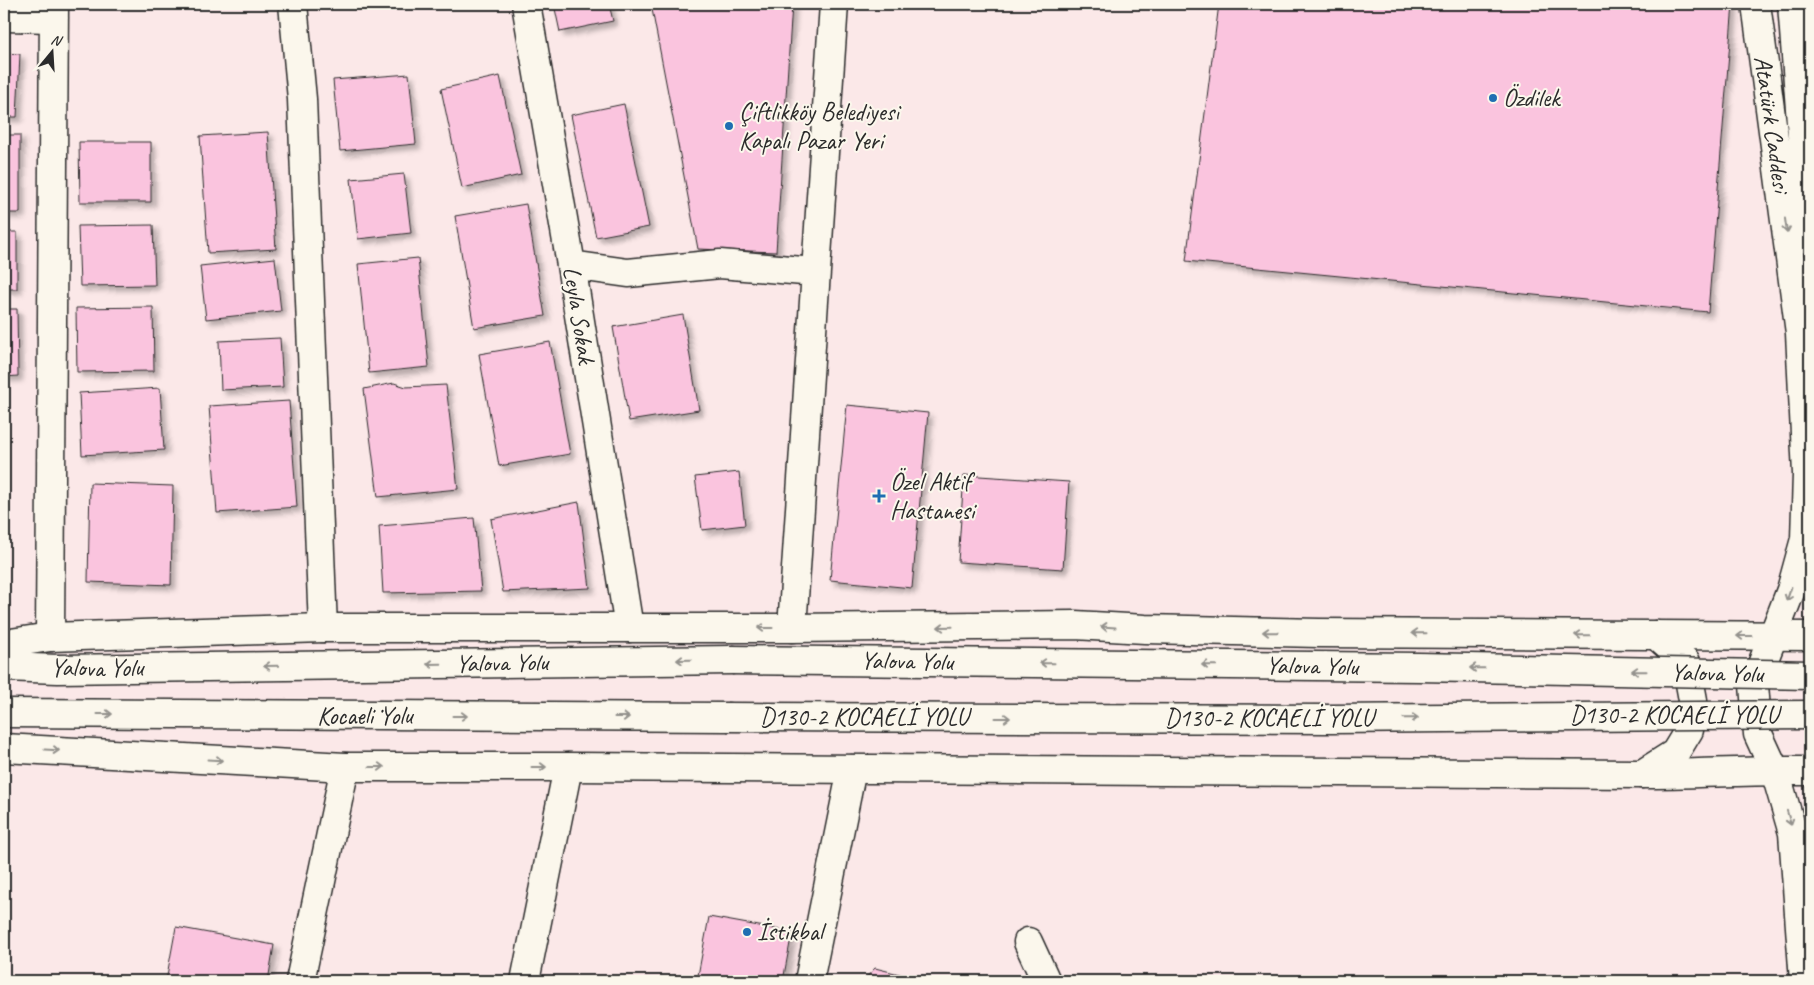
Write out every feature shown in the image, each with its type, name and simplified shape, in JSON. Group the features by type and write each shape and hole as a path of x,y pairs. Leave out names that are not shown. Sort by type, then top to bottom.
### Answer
{"main road":[{"path":"293,4 302,99 323,628"},
{"name":"Leyla Sokak","path":"526,4 630,628"},
{"path":"792,628 834,4"},
{"name":"Atatürk Caddesi","path":"1756,4 1800,332 1807,474 1806,539 1791,590 1754,685 1758,734 1775,771 1793,833 1804,981"},
{"name":"Atatürk Caddesi","path":"1792,4 1810,240"},
{"path":"4,17 54,11 50,638"},
{"path":"571,265 628,273 720,264 815,272"},
{"path":"4,644 50,638 323,628 792,628 1075,625 1145,629 1309,632 1810,636"},
{"path":"1642,774 1675,754 1689,730 1692,708 1686,662 1656,635"},
{"name":"Yalova Yolu","path":"4,667 58,669 732,660 1429,667 1810,675"},
{"name":"Kocaeli̇ Yolu","path":"4,713 727,717"},
{"name":"D130-2 KOCAELİ YOLU","path":"727,717 1342,718 1810,715"},
{"path":"4,748 345,767 1642,774 1810,771"},
{"path":"300,981 345,767"},
{"path":"525,981 568,767"},
{"path":"809,981 852,769"},
{"path":"1028,942 1046,981"}],"building":[{"path":"554,4 609,4 613,21 560,32"},
{"name":"Çiftlikköy Belediyesi Kapalı Pazar Yeri","path":"651,4 792,4 776,252 698,249"},
{"path":"1219,4 1733,4 1708,312 1186,261"},
{"path":"4,53 20,54 17,117 4,117"},
{"path":"409,74 416,144 340,151 333,80"},
{"path":"500,76 521,175 462,188 441,89"},
{"path":"624,104 649,227 596,237 571,115"},
{"path":"268,132 276,249 208,253 200,136"},
{"path":"4,135 20,135 20,213 4,213"},
{"path":"79,142 151,142 151,202 80,202"},
{"path":"404,174 411,233 358,239 351,179"},
{"path":"526,204 545,316 474,328 455,216"},
{"path":"153,225 155,285 80,286 78,226"},
{"path":"4,232 17,232 17,289 4,289"},
{"path":"275,258 281,311 206,319 200,266"},
{"path":"418,258 429,367 369,373 358,264"},
{"path":"153,307 154,371 77,372 76,308"},
{"path":"4,309 17,309 18,376 4,377"},
{"path":"683,315 699,410 629,421 613,327"},
{"path":"280,338 283,387 221,390 219,341"},
{"path":"550,342 570,454 499,466 479,354"},
{"path":"394,383 406,387 446,385 458,489 378,497 364,389"},
{"path":"160,388 164,450 82,455 79,393"},
{"path":"289,401 297,507 217,513 209,406"},
{"name":"Özel Aktif Hastanesi","path":"847,405 928,413 912,588 830,580"},
{"path":"739,472 745,525 702,530 695,477"},
{"path":"964,475 1069,482 1063,569 958,562"},
{"path":"90,483 173,486 171,585 88,582"},
{"path":"579,502 590,588 503,592 491,519"},
{"path":"474,518 481,591 383,593 379,526"},
{"path":"709,917 792,932 783,981 697,981"},
{"path":"176,927 274,945 268,981 166,981"},
{"path":"875,968 927,981 863,981"}],"place":[{"name":"Özdilek","path":"1493,98"},
{"name":"Çiftlikköy Belediyesi Kapalı Pazar Yeri","path":"729,126"},
{"name":"Özel Aktif Hastanesi","path":"879,496"},
{"name":"İstikbal","path":"747,932"}]}
